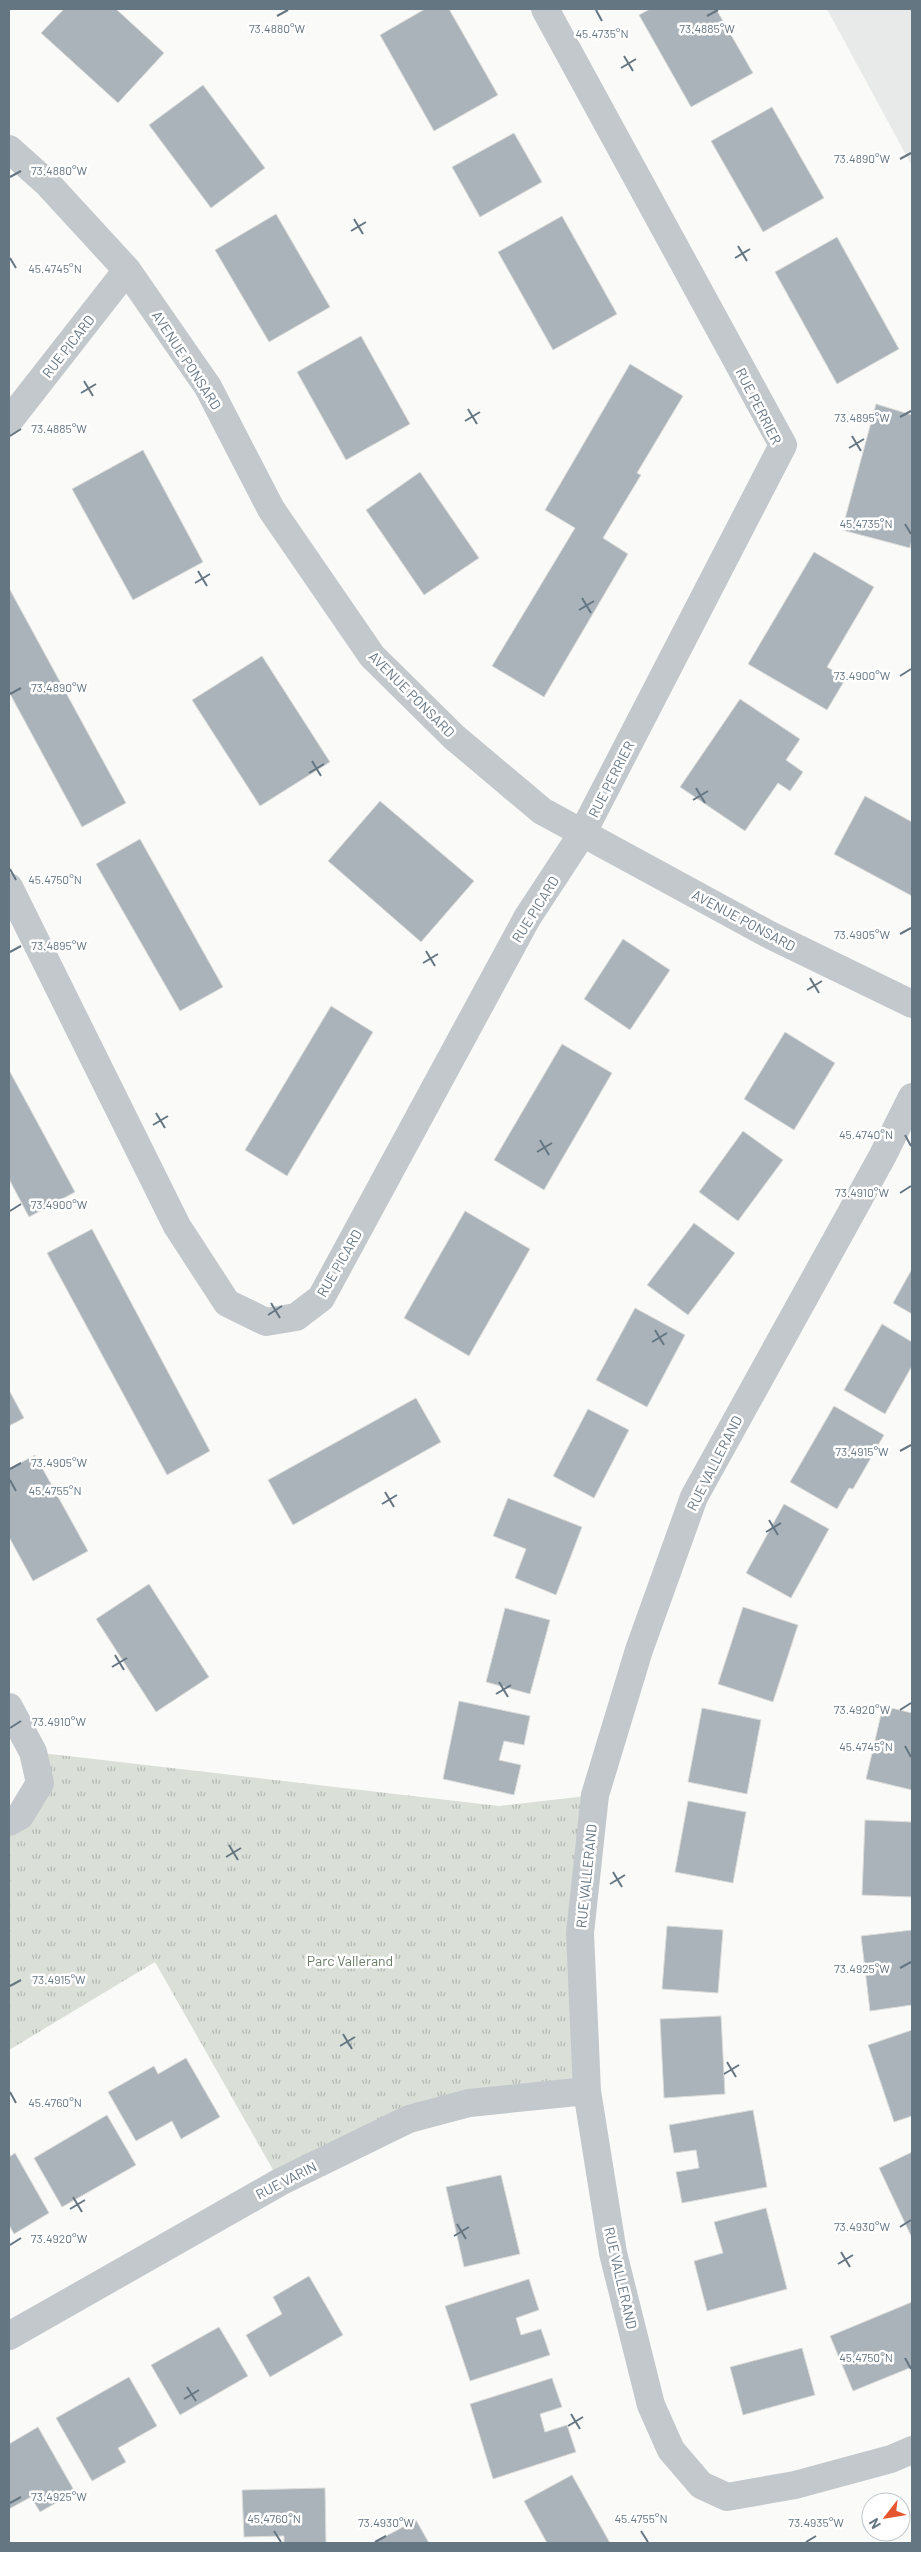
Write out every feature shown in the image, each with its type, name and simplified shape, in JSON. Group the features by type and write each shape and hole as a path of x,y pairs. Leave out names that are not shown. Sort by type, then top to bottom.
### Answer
{"street":[{"name":"RUE PERRIER","path":"544,9 782,445 582,834"},
{"name":"AVENUE PONSARD","path":"9,149 47,183 127,270 208,388 272,510 372,656 454,737 542,810 582,834 768,934 912,1004"},
{"name":"RUE PICARD","path":"9,421 127,270"},
{"name":"RUE PICARD","path":"9,887 177,1226 227,1303 266,1322 296,1317 322,1298 527,918 582,834"},
{"name":"RUE VALLERAND","path":"912,1097 882,1157 694,1497 639,1650 595,1795 588,1841 580,1933 587,2091 613,2253 651,2405 671,2450 701,2485 727,2497 795,2485 891,2459 912,2450"},
{"path":"9,1706 33,1752 40,1783 20,1816 9,1822"},
{"name":"RUE VARIN","path":"9,2336 280,2182 409,2119 469,2103 587,2091"}],"shaded area":[{"path":"827,9 912,9 912,166"}],"green space":[{"name":"Parc Vallerand","path":"33,1752 499,1806 595,1795 587,2091 469,2103 280,2182 155,1962 9,2050 9,1822 20,1815"}],"building":[{"path":"64,9 116,9 164,53 118,103 41,33"},
{"path":"425,9 449,9 498,95 434,131 380,35"},
{"path":"650,9 716,9 753,73 691,107 639,15"},
{"path":"203,85 265,168 211,208 149,125"},
{"path":"772,107 824,198 763,232 711,141"},
{"path":"514,133 542,182 480,217 452,167"},
{"path":"276,214 330,307 269,342 215,250"},
{"path":"562,216 617,314 553,350 498,252"},
{"path":"837,237 899,349 837,384 775,272"},
{"path":"361,336 410,424 346,460 297,372"},
{"path":"630,364 683,396 637,473 641,475 603,538 628,554 544,697 492,666 575,528 545,510"},
{"path":"876,404 912,415 912,539 910,548 842,530"},
{"path":"143,450 203,562 133,600 72,489"},
{"path":"420,472 479,558 424,595 366,510"},
{"path":"814,552 874,587 827,667 846,678 827,710 748,664"},
{"path":"9,588 126,803 82,827 9,692"},
{"path":"262,656 330,762 260,806 192,700"},
{"path":"740,699 800,739 786,760 803,772 790,791 778,783 745,831 680,787"},
{"path":"865,796 912,822 912,896 834,854"},
{"path":"380,801 474,881 421,942 328,861"},
{"path":"140,839 223,987 180,1011 96,864"},
{"path":"623,939 670,970 630,1030 584,999"},
{"path":"331,1006 373,1032 287,1176 245,1150"},
{"path":"785,1032 835,1063 794,1130 744,1099"},
{"path":"562,1044 612,1073 544,1190 494,1160"},
{"path":"9,1070 75,1192 29,1217 9,1179"},
{"path":"743,1131 783,1160 738,1221 699,1192"},
{"path":"465,1211 530,1249 469,1356 404,1318"},
{"path":"694,1223 735,1253 688,1315 647,1285"},
{"path":"92,1229 210,1451 167,1475 47,1253"},
{"path":"912,1269 912,1314 893,1303"},
{"path":"635,1308 685,1335 647,1407 596,1380"},
{"path":"882,1324 912,1342 912,1366 885,1414 844,1390"},
{"path":"9,1390 24,1418 9,1426"},
{"path":"416,1398 441,1442 293,1525 268,1480"},
{"path":"834,1406 884,1435 853,1489 849,1488 837,1509 790,1482"},
{"path":"588,1409 629,1430 594,1498 553,1476"},
{"path":"35,1455 88,1551 33,1581 9,1537 9,1469"},
{"path":"508,1498 582,1527 556,1595 515,1578 526,1549 493,1536"},
{"path":"784,1504 829,1529 791,1598 746,1573"},
{"path":"149,1584 209,1677 156,1712 96,1619"},
{"path":"743,1607 798,1625 773,1702 718,1684"},
{"path":"505,1608 550,1620 530,1694 486,1682"},
{"path":"459,1701 530,1716 524,1745 504,1741 499,1760 521,1765 514,1795 443,1779"},
{"path":"883,1706 912,1713 912,1790 866,1779"},
{"path":"702,1708 761,1720 747,1794 688,1782"},
{"path":"688,1801 746,1812 733,1883 675,1872"},
{"path":"865,1820 912,1822 912,1897 862,1895"},
{"path":"667,1926 723,1930 718,1993 662,1989"},
{"path":"912,1930 912,2005 870,2011 861,1936"},
{"path":"721,2016 725,2094 664,2098 660,2019"},
{"path":"912,2030 912,2116 894,2122 868,2045"},
{"path":"186,2058 220,2117 181,2139 172,2121 136,2141 108,2092 154,2066 158,2074"},
{"path":"753,2110 767,2187 682,2203 676,2172 699,2168 696,2150 674,2153 669,2125"},
{"path":"107,2115 136,2165 62,2207 34,2158"},
{"path":"912,2152 912,2238 879,2168"},
{"path":"15,2153 49,2213 14,2234 9,2225 9,2157"},
{"path":"501,2175 520,2254 464,2267 446,2187"},
{"path":"766,2208 787,2289 707,2311 694,2261 723,2253 714,2222"},
{"path":"309,2276 343,2335 270,2377 246,2335 282,2314 273,2297"},
{"path":"529,2279 539,2310 516,2318 521,2335 541,2329 550,2355 470,2381 445,2306"},
{"path":"912,2302 912,2367 853,2391 830,2336"},
{"path":"219,2327 248,2376 180,2415 151,2365"},
{"path":"802,2348 815,2395 743,2415 730,2367"},
{"path":"129,2377 157,2426 118,2448 126,2462 92,2481 56,2418"},
{"path":"552,2378 562,2407 540,2414 545,2432 567,2425 576,2452 493,2479 470,2404"},
{"path":"38,2427 75,2492 40,2512 31,2497 9,2509 9,2444"},
{"path":"572,2475 610,2543 547,2543 524,2501"},
{"path":"325,2488 326,2543 284,2543 284,2536 244,2537 242,2490"},
{"path":"416,2520 429,2543 373,2543"}]}
